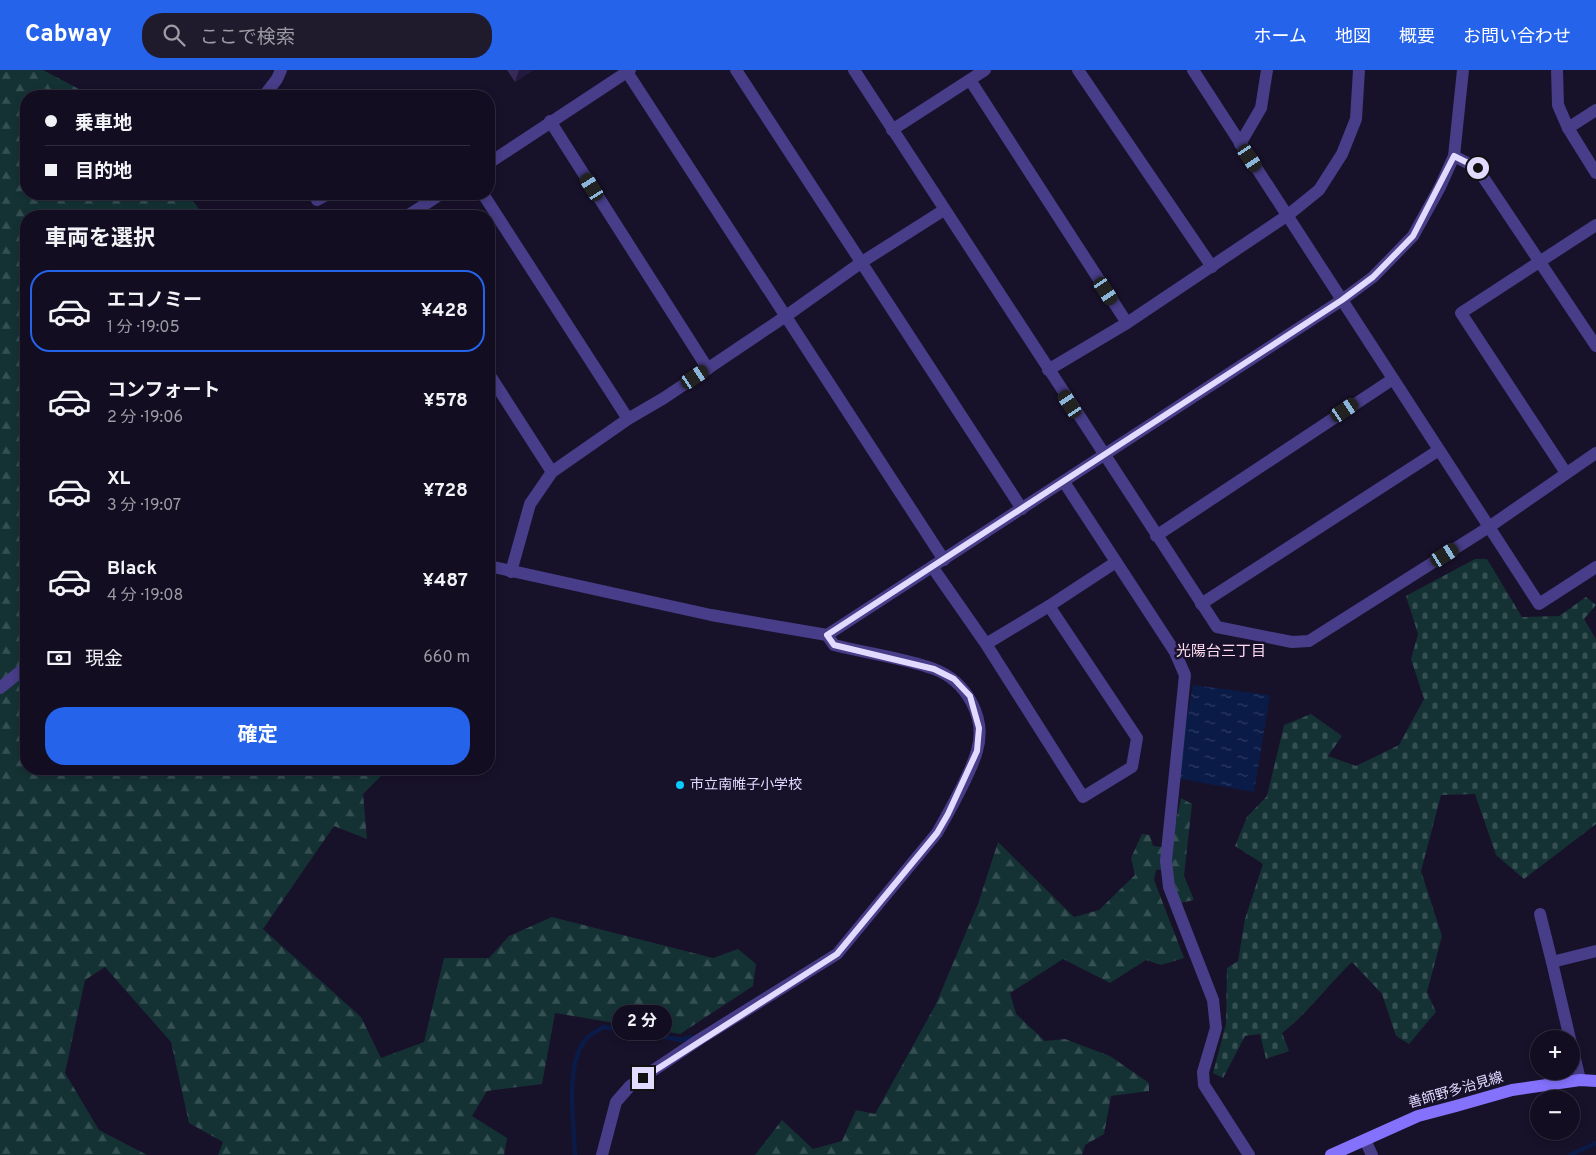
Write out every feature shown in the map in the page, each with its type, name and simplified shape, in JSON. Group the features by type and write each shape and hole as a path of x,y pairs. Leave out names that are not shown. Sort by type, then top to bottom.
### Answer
{"main road":[{"name":"善師野多治見線","path":"1332,1155 1418,1116 1512,1090 1580,1080 1596,1081"}],"street":[{"path":"269,90 278,79 281,70"},
{"path":"736,70 1022,509"},
{"path":"854,70 1104,457 1217,627 1292,642 1308,641 1489,527 1596,453"},
{"path":"892,130 986,70"},
{"path":"1078,70 1212,267"},
{"path":"1193,70 1539,604 1596,567"},
{"path":"1240,144 1261,108 1267,70"},
{"path":"1048,370 1127,324 1288,215 1319,190 1342,154 1356,119 1359,70"},
{"path":"495,568 711,615 827,635 1104,457 1342,300 1373,277 1413,236 1454,156 1463,70"},
{"path":"1557,70 1558,105 1568,128 1596,174"},
{"path":"495,159 628,71 865,441 944,560"},
{"path":"970,80 1127,324"},
{"path":"1568,128 1596,110"},
{"path":"550,122 708,369"},
{"path":"1454,156 1478,168 1595,342"},
{"path":"417,210 432,200"},
{"path":"511,572 530,504 552,472 628,419 708,369 862,262 944,210"},
{"path":"495,213 628,419"},
{"path":"1566,473 1461,313 1596,225"},
{"path":"1156,536 1392,379"},
{"path":"495,383 552,472"},
{"path":"1202,604 1439,450"},
{"path":"1064,482 1174,652 1185,675 1166,861 1168,887 1213,1000 1216,1028 1204,1067 1204,1084 1249,1155"},
{"path":"986,644 1116,562"},
{"path":"933,568 986,644 1083,797 1132,767 1137,738 1049,606"},
{"path":"602,1155 616,1102 630,1086 700,1039 837,954 937,833 948,814 977,751 979,728 970,696 954,679 934,669 834,645 827,635"},
{"path":"0,688 20,672"},
{"path":"1540,914 1569,1030"},
{"path":"1552,962 1596,952"},
{"path":"1365,1140 1372,1155"}],"green space":[{"path":"0,70 43,70 81,90 20,90 20,200 192,200 200,210 20,210 20,775 382,775 363,794 367,839 334,826 263,929 361,1017 381,1058 424,1042 444,958 489,958 509,936 552,917 713,958 738,949 756,964 753,986 680,1034 555,1013 542,1084 487,1091 472,1116 507,1138 504,1155 218,1155 223,1142 189,1123 171,1042 105,967 85,980 65,1073 99,1130 147,1155 0,1155"},
{"path":"1475,559 1487,559 1522,617 1559,616 1586,597 1596,605 1584,619 1596,639 1596,824 1524,879 1496,855 1475,794 1441,795 1421,871 1442,936 1427,992 1436,1012 1409,1044 1396,1036 1382,994 1352,962 1301,1017 1282,1033 1289,1051 1266,1059 1260,1034 1245,1036 1223,1078 1213,1073 1226,1024 1227,968 1238,961 1245,919 1263,864 1235,846 1247,817 1267,796 1284,725 1311,714 1342,736 1328,756 1356,766 1399,745 1424,699 1411,659 1418,634 1406,596"},
{"path":"1181,798 1192,804 1184,876 1194,900 1180,903 1170,869 1156,870 1154,880 1184,958 1161,965 1146,960 1110,983 1063,959 1010,993 1016,1014 1045,1041 1065,1039 1110,1056 1149,1083 1149,1091 1111,1096 1104,1134 1085,1145 1082,1155 755,1155 782,1120 813,1149 842,1141 856,1110 875,1114 935,1006 978,904 998,842 1074,917 1099,910 1135,875 1131,858 1142,834 1150,835 1153,846 1170,848"}],"water":[{"path":"1193,685 1270,695 1254,792 1176,778"}],"waterway":[{"path":"575,1155 572,1111 573,1077 575,1062 587,1038 603,1027 682,1040 691,1037 694,1042"},
{"path":"1570,1155 1596,1143"}],"place":[{"name":"市立南帷子小学校","path":"680,785"}],"district":[{"name":"光陽台三丁目","path":"1221,652"}],"route":[{"path":"643,1078 700,1039 837,954 937,833 948,814 977,751 979,728 970,696 954,679 934,669 834,645 827,635 1104,457 1342,300 1373,277 1413,236 1440,187 1454,156 1478,168"}]}
